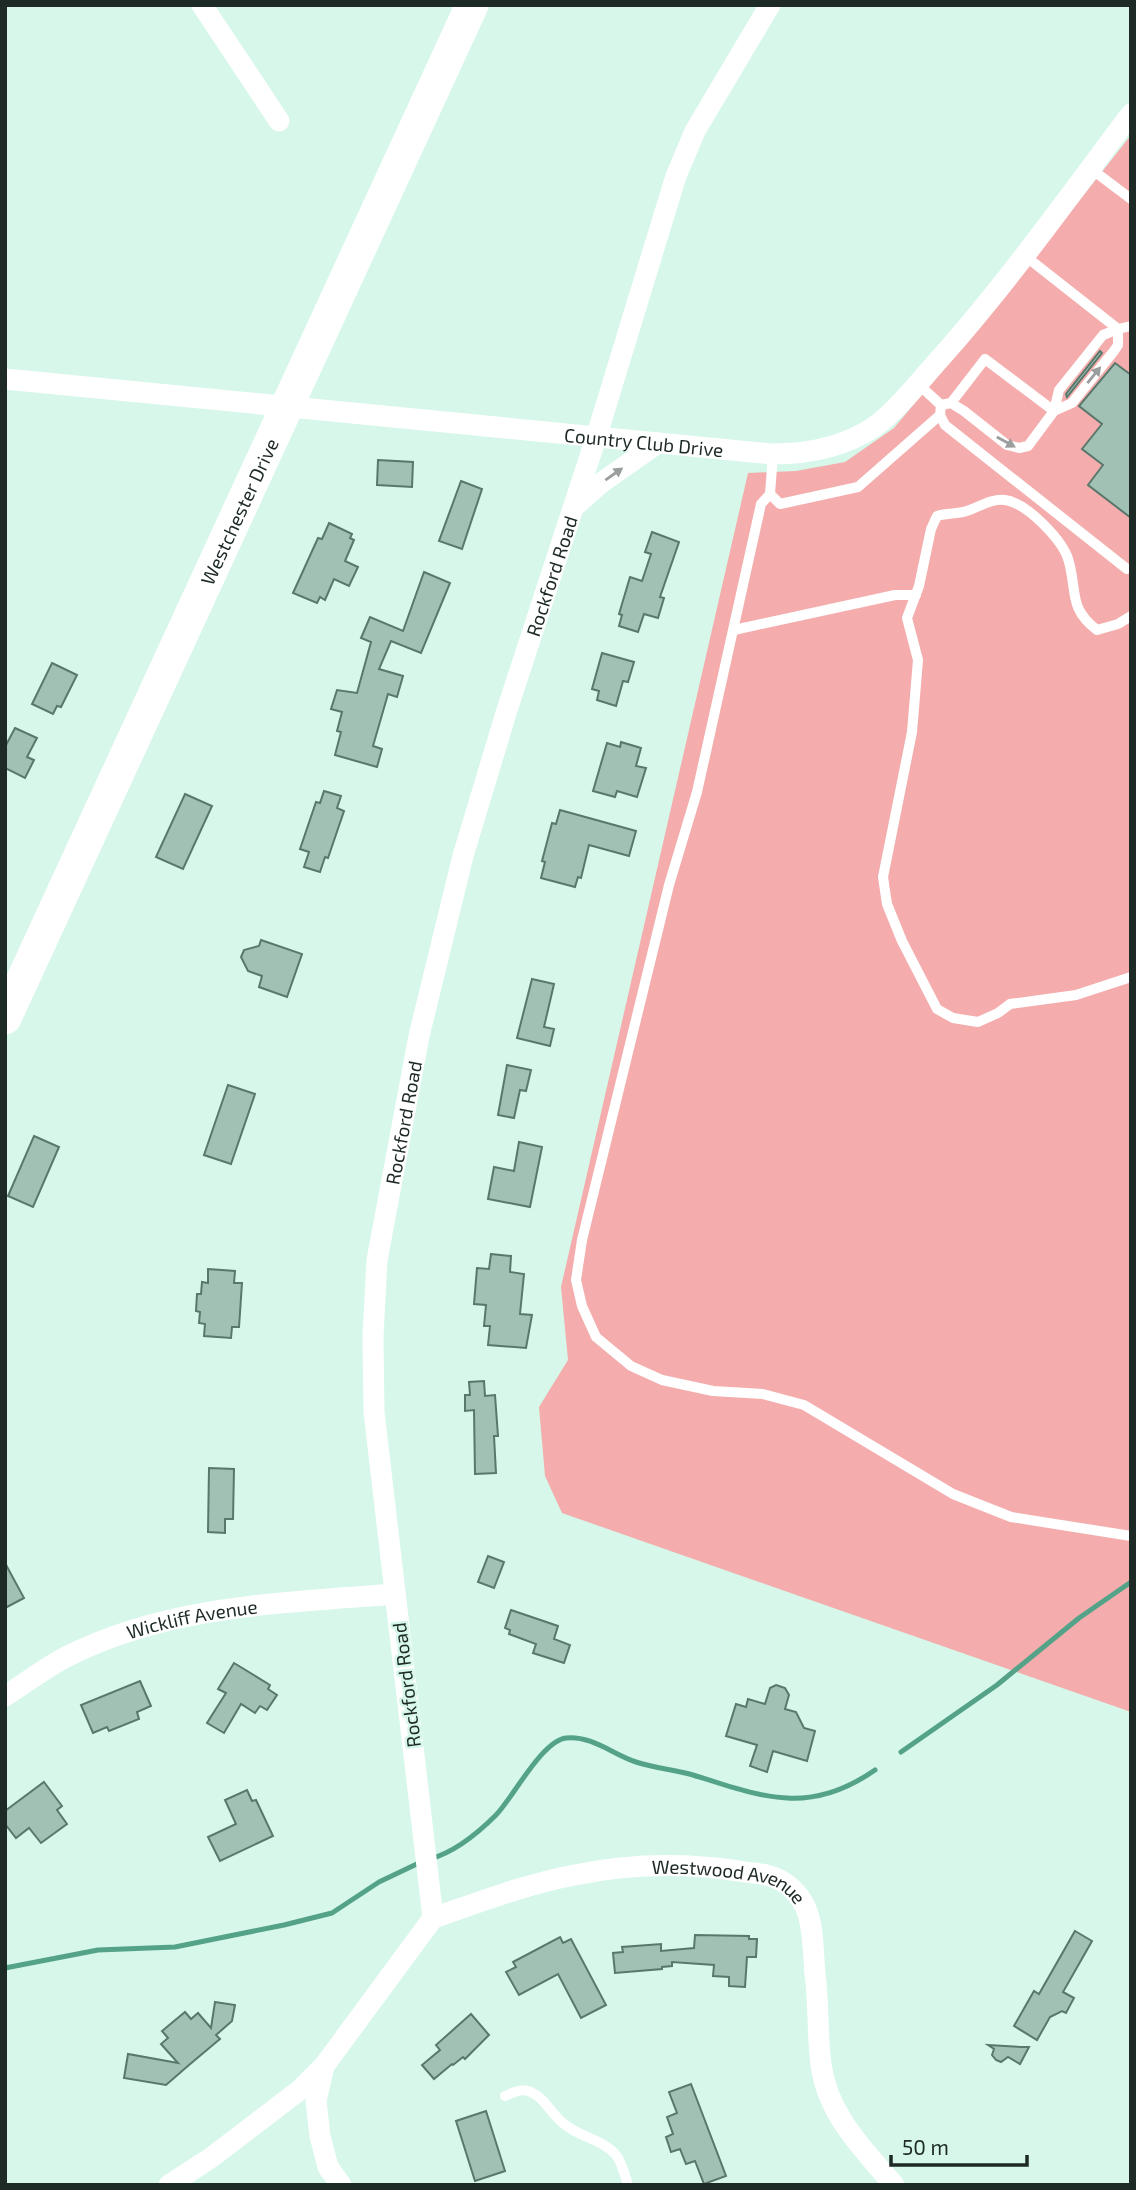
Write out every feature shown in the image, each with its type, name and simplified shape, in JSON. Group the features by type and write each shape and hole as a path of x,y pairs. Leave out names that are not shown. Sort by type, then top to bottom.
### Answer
{"main road":[{"name":"Westchester Drive","path":"5,1018 289,407 472,5"}],"street":[{"path":"202,5 279,121"},
{"name":"Rockford Road","path":"433,1918 374,1412 373,1336 377,1260 419,1036 463,856 506,713 596,438 676,176 695,131 770,5"},
{"name":"Country Club Drive","path":"5,379 773,454 795,454 835,446 876,426 918,384 986,306 1131,114"},
{"path":"573,508 601,483 658,443"},
{"name":"Wickliff Avenue","path":"5,1696 66,1657 108,1638 162,1620 247,1607 395,1594"},
{"name":"Westwood Avenue","path":"433,1918 522,1887 619,1868 672,1866 726,1870 771,1876 791,1886 802,1899 808,1914 817,1989 821,2065 827,2091 854,2139 894,2185"},
{"path":"169,2185 212,2157 301,2089 324,2066 433,1918"},
{"path":"324,2066 316,2101 320,2136 328,2167 341,2185"}],"lane":[{"path":"1090,168 1131,199"},
{"path":"1024,255 1118,329"},
{"path":"918,384 944,408 964,411 1007,445 1019,448 1028,446 1054,411 1059,390 1103,335 1131,326"},
{"path":"1054,411 1072,403 1114,351 1118,345 1118,329"},
{"path":"770,494 780,504 858,487 944,408 985,359 1054,411"},
{"path":"944,408 945,425 1127,569"},
{"path":"773,454 770,494 761,504 697,792 669,885 582,1240 576,1280 582,1306 596,1337 631,1366 662,1380 713,1391 764,1394 804,1405 953,1494 1011,1517 1131,1536"},
{"path":"1131,616 1118,624 1097,630 1084,620 1076,604 1069,561 1059,539 1018,504 1003,500 985,503 962,513 949,512 937,516 931,529 908,618 918,660 912,732 883,877 887,904 897,929 937,1009 953,1018 978,1022 1010,1004 1076,995 1131,977"},
{"path":"734,630 895,595 916,595"},
{"path":"505,2096 520,2089 541,2098 561,2123 616,2154 628,2185"}],"shaded area":[{"path":"1131,135 1131,1712 562,1513 545,1476 539,1407 568,1360 561,1287 748,473 796,471 845,462 894,428 997,305"}],"building":[{"path":"1100,351 1102,353 1067,397 1066,394"},
{"path":"1115,363 1131,375 1131,518 1088,485 1103,465 1082,449 1102,424 1079,406"},
{"path":"378,460 413,462 412,487 377,485"},
{"path":"461,481 482,489 462,549 439,541"},
{"path":"329,523 352,534 350,538 354,540 345,561 358,567 349,586 334,579 325,600 320,597 317,603 293,593 318,538 322,539"},
{"path":"652,532 679,542 660,597 664,598 658,618 644,614 638,632 619,626 622,615 619,614 630,577 642,581 651,554 645,552"},
{"path":"424,572 450,583 421,653 391,641 379,669 403,676 397,697 388,694 373,746 382,749 377,767 335,755 341,732 337,731 342,712 331,709 337,690 357,693 371,642 361,638 370,617 403,631"},
{"path":"602,653 634,662 628,682 623,681 616,706 597,700 599,691 592,689"},
{"path":"52,663 77,675 61,707 57,706 53,714 32,704"},
{"path":"15,728 37,738 27,757 34,760 25,778 5,768 5,747"},
{"path":"621,742 641,748 636,766 646,768 637,797 617,791 615,797 593,791 607,743 620,747"},
{"path":"324,791 341,796 337,808 344,811 328,858 325,857 320,872 304,867 309,852 300,849 316,802 320,803"},
{"path":"185,794 212,806 183,869 156,857"},
{"path":"560,810 636,831 629,856 589,845 581,878 578,877 575,887 541,878 545,862 542,861 552,823 556,824"},
{"path":"261,940 302,954 287,997 259,987 262,976 248,971 241,957 244,950 259,946"},
{"path":"532,979 554,984 544,1027 554,1029 550,1046 517,1038"},
{"path":"507,1065 531,1070 526,1091 520,1090 514,1118 498,1115"},
{"path":"228,1085 255,1094 231,1164 204,1155"},
{"path":"34,1136 59,1147 33,1207 8,1196"},
{"path":"519,1142 542,1147 530,1207 488,1199 494,1167 514,1171"},
{"path":"491,1254 511,1256 510,1272 524,1274 520,1314 532,1315 526,1348 488,1345 490,1326 484,1326 486,1305 474,1304 477,1268 489,1269"},
{"path":"208,1269 235,1271 234,1283 242,1283 239,1327 232,1327 231,1338 204,1336 205,1324 199,1323 200,1312 196,1311 197,1294 201,1294 202,1282 208,1283"},
{"path":"484,1381 485,1396 495,1395 498,1436 494,1436 496,1473 475,1474 474,1410 465,1411 465,1395 470,1395 469,1382"},
{"path":"209,1468 234,1469 233,1519 225,1519 225,1533 208,1532"},
{"path":"488,1556 504,1562 494,1588 478,1582"},
{"path":"5,1563 24,1598 5,1608"},
{"path":"511,1610 558,1626 554,1639 570,1645 564,1663 533,1653 536,1644 509,1634 510,1630 505,1628"},
{"path":"234,1663 270,1685 268,1689 277,1695 267,1710 260,1706 255,1713 241,1704 224,1733 207,1723 226,1693 218,1689"},
{"path":"140,1681 151,1706 137,1712 139,1719 109,1731 107,1727 93,1733 81,1705"},
{"path":"776,1685 785,1688 789,1695 785,1709 796,1712 804,1728 815,1731 807,1761 773,1751 767,1772 750,1766 757,1745 726,1736 736,1704 746,1707 748,1699 765,1704 770,1688"},
{"path":"44,1782 62,1806 57,1810 67,1824 41,1843 29,1828 16,1838 5,1824 5,1811"},
{"path":"247,1790 252,1801 256,1800 273,1836 220,1861 208,1837 236,1824 225,1800"},
{"path":"1075,1931 1092,1941 1063,1992 1074,1998 1066,2013 1062,2011 1050,2017 1037,2040 1014,2026 1034,1991 1039,1994"},
{"path":"695,1935 749,1936 749,1939 757,1939 756,1957 747,1957 745,1987 729,1986 729,1977 713,1976 714,1965 672,1962 672,1966 662,1969 615,1973 613,1953 623,1952 622,1947 661,1944 661,1951 694,1948"},
{"path":"560,1937 563,1943 571,1939 606,2005 581,2018 558,1974 519,1995 506,1972 516,1967 513,1962"},
{"path":"215,2002 235,2005 232,2021 216,2035 220,2039 166,2085 124,2078 128,2054 178,2063 161,2044 168,2038 162,2031 185,2012 191,2019 198,2013 211,2028"},
{"path":"471,2014 489,2035 465,2059 463,2057 452,2064 434,2079 422,2065 440,2050 436,2045"},
{"path":"988,2045 1029,2047 1020,2064 1008,2057 1001,2062 996,2060 992,2055 994,2049"},
{"path":"691,2084 726,2176 704,2184 695,2161 686,2164 680,2149 671,2152 666,2137 673,2134 667,2117 677,2113 669,2092"},
{"path":"486,2111 505,2171 475,2181 456,2121"}],"waterway":[{"path":"901,1752 997,1685 1079,1618 1131,1582"},
{"path":"430,1859 457,1847 482,1828 496,1815 547,1749 566,1738 593,1742 643,1764 742,1790 786,1798 807,1798 829,1793 875,1770"},
{"path":"5,1968 98,1950 175,1947 332,1913 379,1882 421,1862"}]}
